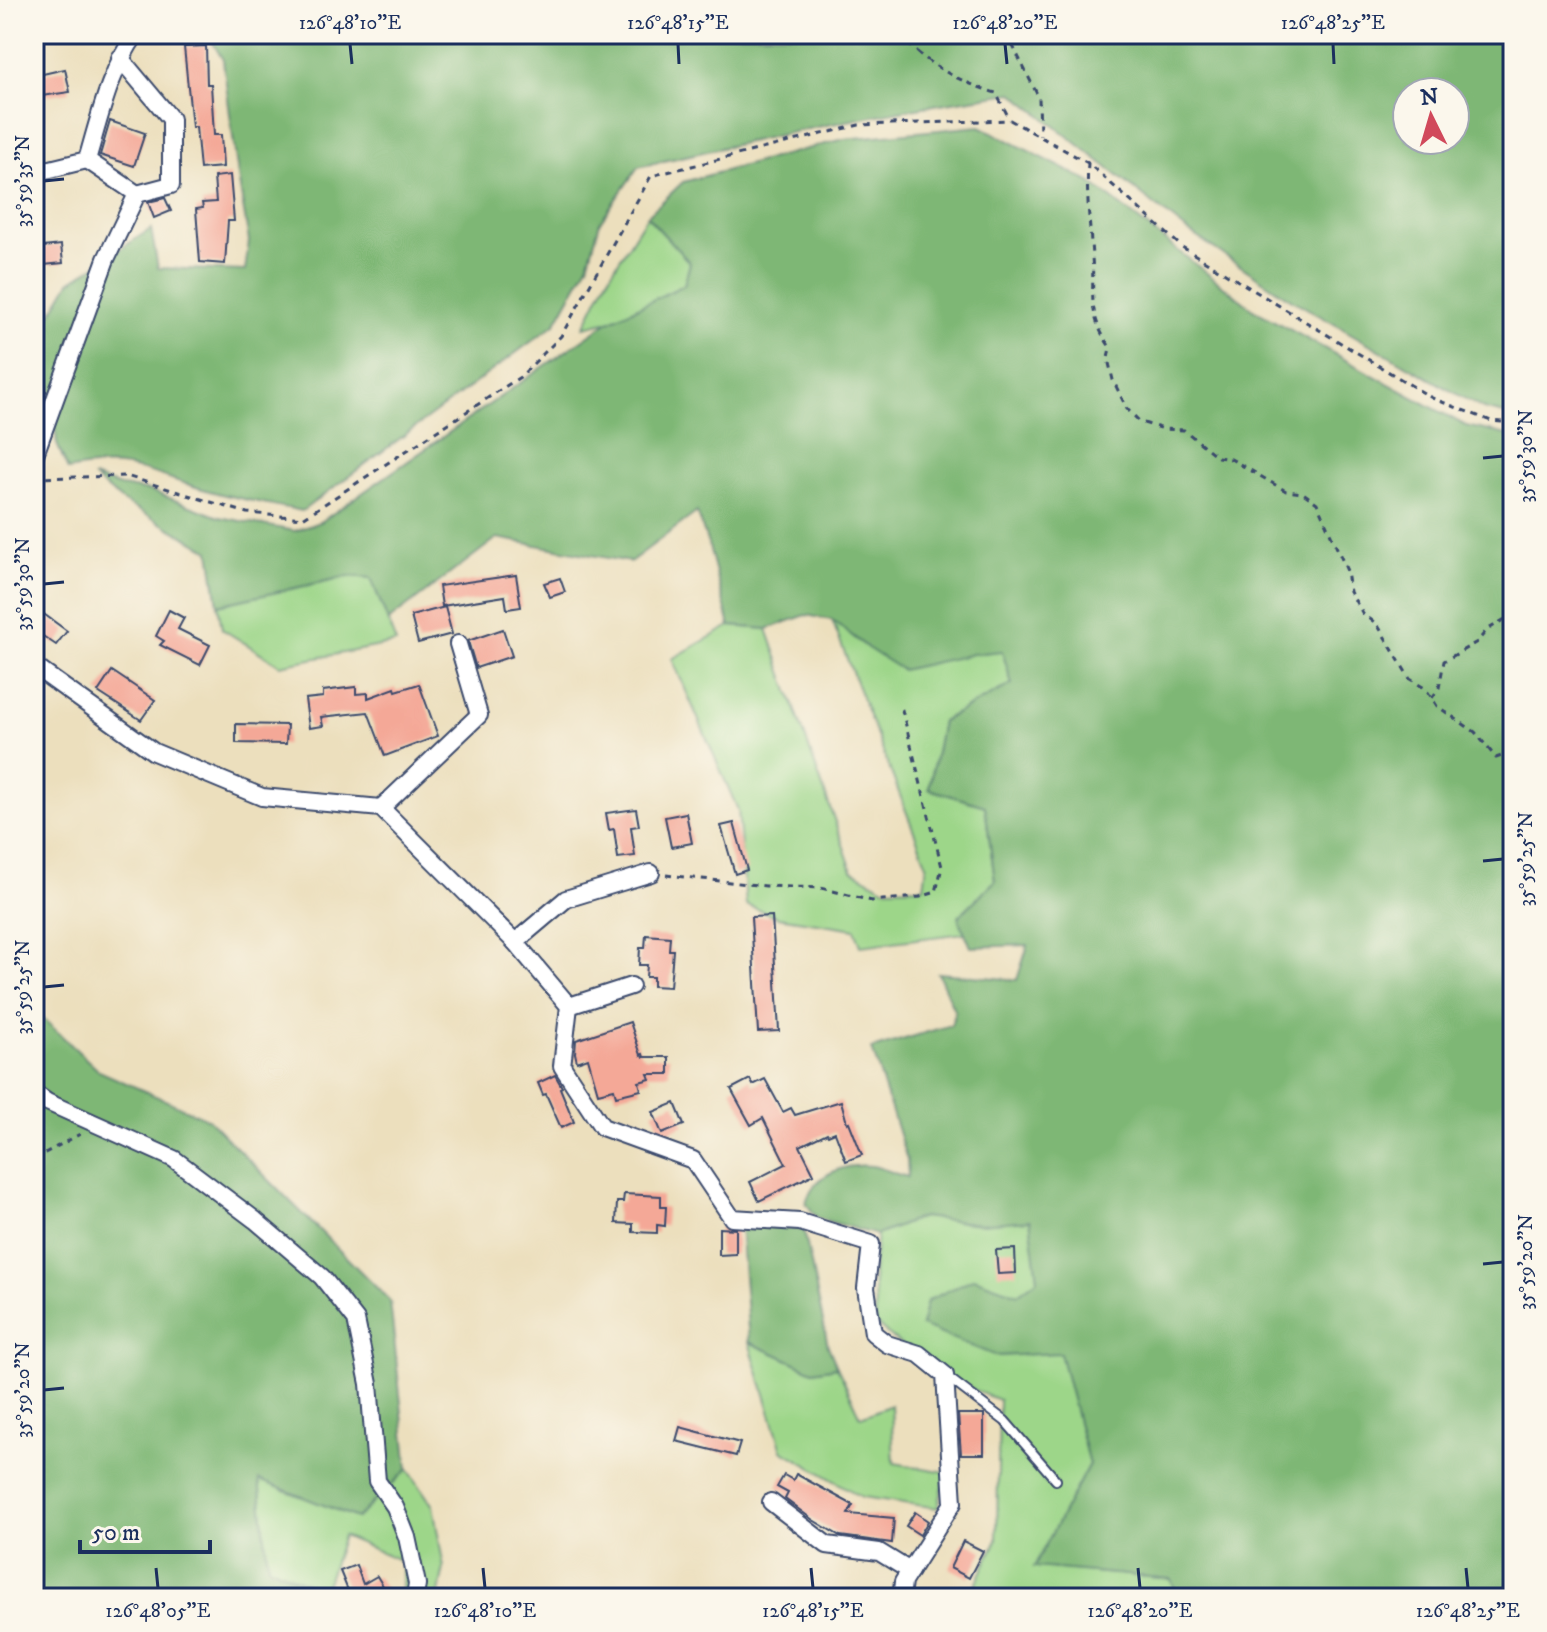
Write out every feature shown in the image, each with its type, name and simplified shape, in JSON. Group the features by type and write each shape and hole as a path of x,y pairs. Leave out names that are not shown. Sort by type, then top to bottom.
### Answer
{"street":[{"path":"87,160 111,79 136,34"},
{"path":"34,173 87,160 137,194 171,185 171,119 120,58"},
{"path":"34,457 106,259 137,194"},
{"path":"381,808 479,715 458,644"},
{"path":"34,666 154,752 262,797 381,808 515,942 569,1006 562,1066 602,1127 626,1133 693,1160 732,1218 800,1222 871,1244 866,1288 873,1333 887,1344 919,1354 945,1375 953,1503 903,1582 901,1598"},
{"path":"515,942 566,899 651,873"},
{"path":"569,1006 631,986"},
{"path":"34,1093 47,1102 174,1159 322,1277 356,1320 369,1384 377,1481 395,1507 407,1537 417,1584 415,1598"},
{"path":"771,1502 827,1545 879,1552 910,1571"}],"lane":[{"path":"945,1375 1005,1421 1056,1480"}],"path":[{"path":"900,34 916,52 965,84 996,93 1010,120"},
{"path":"1007,34 1039,98 1040,136"},
{"path":"34,478 126,476 247,513 303,518 520,377 561,336 651,176 859,125 1010,120 1088,163 1182,247 1432,398 1491,421 1513,423"},
{"path":"1088,163 1086,202 1093,260 1091,298 1098,329 1110,347 1108,359 1113,380 1127,409 1140,422 1164,429 1184,430 1218,457 1231,459 1286,491 1303,493 1317,503 1347,571 1350,592 1363,614 1377,624 1410,679 1426,689 1437,706 1475,732 1496,758 1513,752"},
{"path":"1432,698 1439,688 1444,661 1477,642 1487,630 1513,614"},
{"path":"651,873 766,886 821,888 872,901 920,897 936,892 942,867 901,706"},
{"path":"34,1159 97,1124"}],"green space":[{"path":"208,34 1513,34 1513,416 1483,409 1287,297 1185,229 1013,93 872,116 638,167 600,222 588,265 555,324 302,511 217,493 128,467 91,466 68,470 57,444 44,326 70,282 151,229 158,268 245,271 249,241 223,60"},
{"path":"980,126 1090,182 1254,310 1466,426 1513,436 1513,1598 1179,1598 1171,1579 1034,1567 1089,1464 1060,1353 996,1356 921,1326 927,1301 974,1278 1018,1294 1038,1279 1030,1220 980,1224 922,1217 877,1235 817,1218 806,1203 823,1178 851,1166 872,1166 908,1177 907,1160 872,1049 951,1025 955,1012 938,973 1017,980 1028,945 971,947 958,917 995,881 985,806 929,789 942,721 1012,684 1002,651 973,654 902,670 832,620 806,615 767,629 730,626 697,512 630,562 497,538 388,621 371,578 349,576 218,605 210,551 122,501 93,477 120,486 151,491 219,517 295,531 322,521 609,321 684,285 690,263 647,216 683,182 844,139"},
{"path":"647,216 690,263 684,285 609,321 584,327 608,278"},
{"path":"349,576 371,578 396,643 280,665 222,629 218,605"},
{"path":"832,620 869,649 973,654 1002,650 1012,684 942,721 929,789 985,806 995,881 958,917 965,933 861,946 855,929 778,917 746,905 738,810 672,659 730,626 767,629 852,870 884,888 924,887 927,865"},
{"path":"34,1010 99,1071 208,1119 390,1301 408,1469 357,1518 259,1480 268,1566 324,1591 326,1598 34,1598"},
{"path":"922,1217 975,1223 1030,1219 1039,1279 1018,1294 996,1356 1060,1352 1089,1464 1035,1567 1172,1579 1179,1598 945,1598 973,1590 997,1540 999,1400 934,1368 876,1324 873,1272 877,1235"},
{"path":"740,1224 804,1230 828,1346 837,1367 813,1371 749,1342"},
{"path":"749,1342 813,1371 837,1367 861,1417 891,1405 894,1463 946,1472 938,1508 862,1497 782,1450"},
{"path":"408,1469 433,1506 444,1568 438,1598 402,1598 402,1561 343,1536 324,1591 268,1566 259,1479 357,1518"}],"building":[{"path":"206,46 207,84 211,84 214,135 221,135 223,167 200,169 196,127 192,127 184,47"},
{"path":"65,69 70,92 34,97 34,76"},
{"path":"110,121 145,133 134,166 100,155"},
{"path":"230,175 234,221 228,221 225,264 200,262 196,209 203,208 202,203 216,202 214,177"},
{"path":"165,198 171,211 154,218 148,202"},
{"path":"61,245 63,263 34,266 34,248"},
{"path":"34,385 46,391 34,425"},
{"path":"516,575 521,607 507,609 505,596 442,606 439,586"},
{"path":"560,578 565,592 550,597 544,583"},
{"path":"445,607 452,634 418,643 411,616"},
{"path":"169,610 184,618 178,629 210,645 200,665 160,645 164,641 156,636"},
{"path":"41,612 67,631 56,645 34,630 34,622"},
{"path":"503,629 512,656 476,668 468,641"},
{"path":"112,671 155,700 141,720 98,692"},
{"path":"419,684 438,736 385,756 368,712 321,717 323,726 309,728 305,699 323,697 323,691 356,687 356,694 368,693 368,698 395,688 396,691"},
{"path":"236,724 287,725 286,744 236,743"},
{"path":"636,809 639,826 631,827 635,856 618,858 614,829 609,830 606,813"},
{"path":"686,813 692,843 671,847 665,817"},
{"path":"734,823 747,870 735,874 721,826"},
{"path":"772,916 779,1031 758,1032 751,917"},
{"path":"646,935 670,937 669,950 673,950 670,987 653,986 653,977 646,977 647,965 639,965 640,948 645,948"},
{"path":"630,1022 641,1055 669,1057 669,1074 648,1074 650,1079 639,1082 641,1090 616,1096 614,1089 598,1093 588,1058 577,1062 576,1040"},
{"path":"555,1075 574,1122 561,1128 538,1083"},
{"path":"750,1079 753,1085 765,1079 783,1112 791,1108 795,1115 841,1101 862,1155 846,1161 835,1132 827,1133 800,1146 814,1174 759,1201 750,1182 786,1164 763,1118 751,1125 731,1089"},
{"path":"675,1103 684,1125 662,1134 653,1112"},
{"path":"624,1194 661,1196 661,1207 666,1207 665,1226 657,1225 657,1233 633,1232 633,1224 616,1223 617,1202 623,1202"},
{"path":"719,1228 736,1229 736,1254 719,1255"},
{"path":"1015,1249 1016,1273 998,1274 996,1250"},
{"path":"958,1414 984,1414 984,1454 961,1454"},
{"path":"680,1427 740,1443 736,1456 676,1441"},
{"path":"796,1474 853,1505 848,1514 894,1518 892,1543 840,1536 813,1520 785,1499 788,1493 777,1487 784,1475 793,1480"},
{"path":"915,1512 928,1521 920,1535 906,1526"},
{"path":"963,1541 983,1551 969,1578 950,1568"},
{"path":"356,1565 363,1584 377,1576 386,1591 374,1598 340,1598 349,1593 340,1571"}]}
